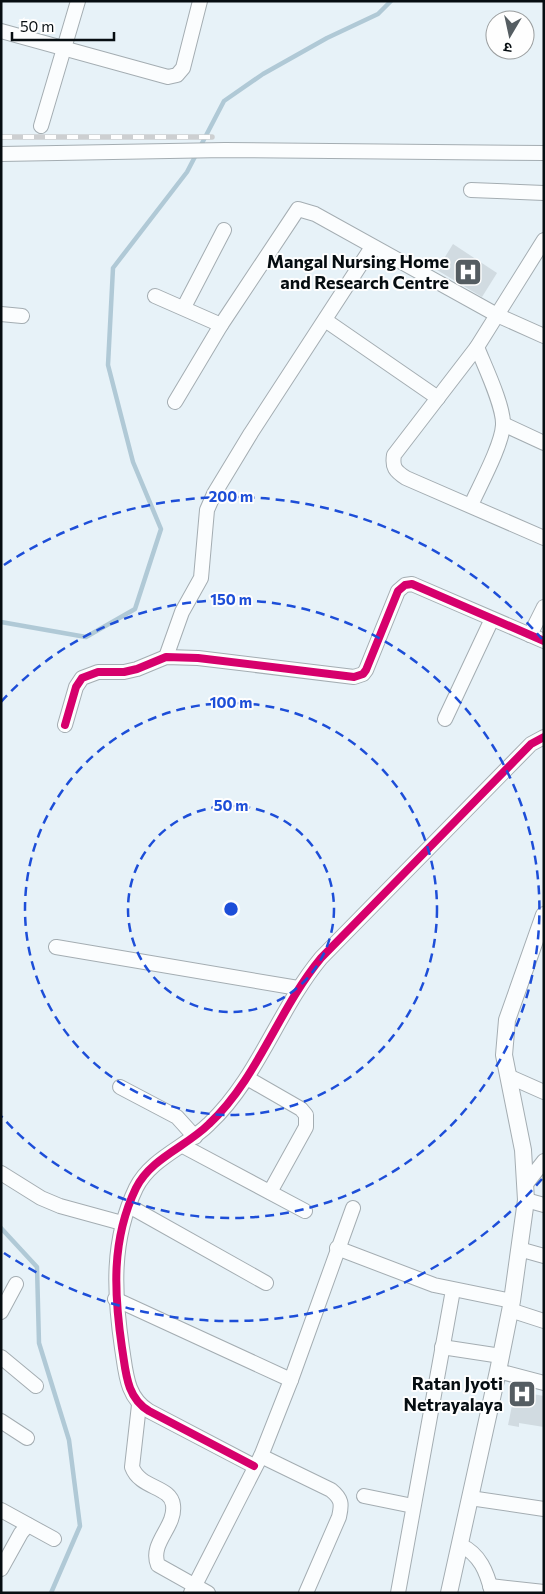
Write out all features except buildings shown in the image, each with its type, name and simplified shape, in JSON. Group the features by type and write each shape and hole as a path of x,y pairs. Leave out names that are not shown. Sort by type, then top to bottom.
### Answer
{"main road":[{"path":"449,1593 500,1364 511,1305 526,1192 523,1150 510,1077 504,1055 506,1020 544,915"},
{"path":"510,1077 516,1021 544,942"}],"street":[{"path":"41,126 78,1"},
{"path":"1,31 64,46 160,74 177,76 183,68 200,1"},
{"path":"1,154 225,150 544,153"},
{"path":"471,190 544,193"},
{"path":"175,402 221,325 298,209 315,214 497,315 544,336"},
{"path":"184,307 224,230"},
{"path":"544,240 477,347 394,455 392,464 396,472 406,478 472,505 544,538"},
{"path":"166,657 182,612 202,578 207,510 214,494 251,433 372,247"},
{"path":"155,296 184,307 221,325"},
{"path":"1,314 22,316"},
{"path":"325,320 438,398"},
{"path":"472,505 499,439 503,424 477,347"},
{"path":"503,424 544,443"},
{"path":"65,724 76,687 82,678 98,672 124,672 137,669 166,657 198,658 354,677 362,674 366,670 398,591 405,585 412,584 544,641"},
{"path":"530,635 544,607"},
{"path":"445,719 492,619"},
{"path":"306,1593 339,1517 342,1505 340,1497 331,1490 258,1461 139,1405 132,1396 127,1381 115,1298 117,1259 122,1223 145,1172 195,1137 227,1106 247,1078 298,988 321,958 531,744 544,737"},
{"path":"56,947 298,988"},
{"path":"510,1077 544,1092"},
{"path":"247,1078 301,1109 306,1115 306,1127 270,1192"},
{"path":"120,1087 177,1117 195,1137"},
{"path":"183,1146 305,1210"},
{"path":"544,1161 526,1192 544,1205"},
{"path":"1,1174 41,1198 60,1206 122,1223"},
{"path":"129,1206 266,1283"},
{"path":"193,1589 258,1461 291,1380 353,1208"},
{"path":"337,1248 405,1275 511,1305 544,1321"},
{"path":"519,1249 544,1256"},
{"path":"1,1312 16,1284"},
{"path":"398,1593 412,1506 453,1290"},
{"path":"115,1298 291,1380"},
{"path":"442,1347 500,1364 544,1383"},
{"path":"1,1357 36,1386"},
{"path":"139,1405 132,1467 136,1476 170,1497 174,1506 172,1516 156,1551 158,1565 193,1589 208,1593"},
{"path":"1,1422 27,1438"},
{"path":"364,1496 412,1506"},
{"path":"470,1498 544,1509"},
{"path":"1,1510 54,1539"},
{"path":"1,1569 21,1533 28,1525"},
{"path":"460,1545 470,1550 478,1558 491,1589 544,1592"}],"waterway":[{"path":"1,622 86,637 135,609 161,529 133,462 108,365 113,268 187,172 224,101 263,74 327,38 378,14 391,1"},
{"path":"1,1228 37,1267 39,1343 69,1440 80,1526 51,1593"}],"railway":[{"path":"1,137 212,137"}],"cycle path":[{"path":"65,725 76,687 82,678 98,672 124,672 137,669 166,657 198,658 354,677 363,674 398,591 405,585 412,584 544,641"},
{"path":"254,1466 149,1411 141,1405 131,1391 126,1375 122,1348 116,1287 118,1247 128,1208 136,1188 150,1169 200,1132 226,1106 255,1065 292,999 321,958 531,744 544,737"}],"place":[{"name":"Mangal Nursing Home and Research Centre","path":"468,272"},
{"name":"Ratan Jyoti Netrayalaya","path":"522,1394"}]}
